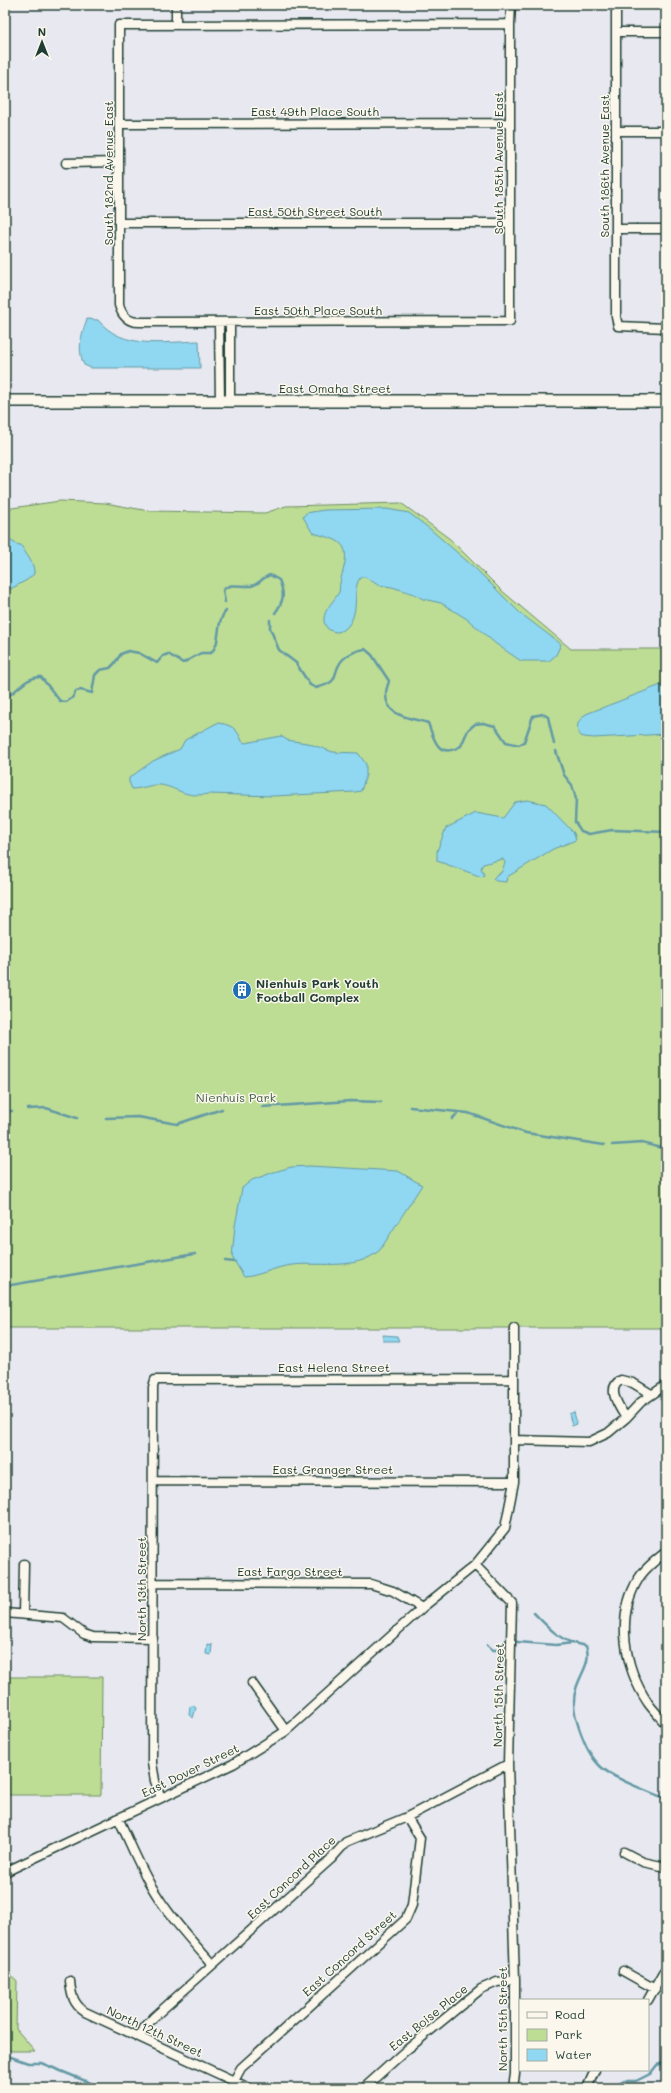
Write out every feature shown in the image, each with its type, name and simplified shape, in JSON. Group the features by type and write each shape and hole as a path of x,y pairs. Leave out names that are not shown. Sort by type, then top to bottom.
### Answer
{"street":[{"path":"176,5 176,25 510,24"},
{"name":"South 185th Avenue East","path":"510,321 510,24 512,5"},
{"name":"South 186th Avenue East","path":"616,5 616,316 618,326 666,328"},
{"name":"South 182nd Avenue East","path":"126,319 119,305 119,24 176,25"},
{"path":"616,32 666,32"},
{"name":"East 49th Place South","path":"120,124 510,123"},
{"path":"616,131 666,131"},
{"path":"66,163 120,162"},
{"name":"East 50th Street South","path":"120,223 510,223"},
{"path":"616,229 666,229"},
{"name":"East 50th Place South","path":"126,319 139,322 510,321"},
{"path":"219,322 225,401"},
{"path":"225,401 230,322"},
{"name":"East Omaha Street","path":"5,400 666,401"},
{"path":"475,1565 506,1528 514,1482 514,1328"},
{"name":"East Helena Street","path":"154,1380 514,1379"},
{"name":"North 13th Street","path":"154,1380 152,1638 153,1771 161,1798"},
{"path":"626,1418 614,1394 614,1389 617,1382 621,1380 633,1383 651,1394"},
{"path":"514,1440 589,1442 608,1433 626,1418 641,1402 651,1394 666,1386"},
{"name":"East Granger Street","path":"153,1481 514,1482"},
{"path":"666,1552 640,1577 630,1597 624,1620 626,1641 633,1675 648,1703 666,1724"},
{"path":"23,1614 24,1564"},
{"name":"East Dover Street","path":"5,1872 233,1764 286,1731 422,1608 475,1565"},
{"name":"North 15th Street","path":"475,1565 512,1603 508,1764 515,1980 515,2074 513,2088"},
{"name":"East Fargo Street","path":"153,1583 370,1584 393,1591 422,1608"},
{"path":"5,1613 62,1618 84,1634 93,1637 152,1638"},
{"path":"252,1683 286,1731"},
{"name":"East Concord Place","path":"140,2037 148,2024 212,1964 331,1859 346,1842 407,1817 508,1764"},
{"name":"East Concord Street","path":"234,2081 241,2068 406,1919 412,1905 420,1838 407,1817"},
{"path":"118,1818 143,1872 158,1897 177,1924 212,1964"},
{"path":"624,1852 643,1862 666,1867"},
{"path":"648,1999 666,1968"},
{"path":"623,1971 654,1988"},
{"name":"East Boise Place","path":"364,2088 410,2047 482,1989 496,1982 515,1980"},
{"name":"North 12th Street","path":"70,1981 73,2000 79,2008 249,2088"},
{"path":"587,2088 595,2071"}],"green space":[{"name":"Nienhuis Park","path":"60,501 105,503 149,511 265,513 286,506 401,503 450,539 501,590 571,649 666,649 666,1328 5,1328 5,509"},
{"path":"5,1677 102,1677 101,1795 5,1795"},
{"path":"5,1968 17,1981 16,2029 35,2051 12,2051 5,2048"}],"water":[{"path":"87,319 98,320 108,330 131,340 158,343 199,341 200,368 91,368 84,365 80,348"},
{"path":"387,509 409,513 430,529 476,569 520,613 561,644 556,655 549,661 521,661 496,644 467,619 441,603 423,599 414,594 392,587 378,585 365,577 361,577 358,581 354,613 348,626 338,632 328,629 324,623 324,618 327,609 339,591 345,563 345,551 343,546 336,540 312,532 303,517 306,513 324,510"},
{"path":"5,539 21,545 32,563 34,574 27,580 5,592"},
{"path":"666,683 666,734 594,738 579,735 577,728 578,723 586,714"},
{"path":"217,723 226,724 235,730 245,743 281,736 287,740 307,743 333,752 358,753 366,764 366,775 361,791 274,796 193,795 161,785 132,789 129,778 153,761 180,749 185,740"},
{"path":"527,800 546,804 574,833 576,840 553,849 507,877 506,882 496,881 493,879 497,874 501,873 505,863 503,859 483,864 481,868 484,875 482,877 437,861 437,851 446,828 476,813 503,818 515,802"},
{"path":"310,1166 398,1171 422,1185 380,1250 370,1257 347,1264 286,1266 244,1277 232,1257 235,1226 242,1188 252,1180 274,1172 291,1167"},
{"path":"383,1335 397,1336 399,1341 383,1341"},
{"path":"574,1412 577,1424 572,1426 569,1414"},
{"path":"207,1644 212,1645 211,1655 206,1654"},
{"path":"192,1705 196,1708 193,1718 189,1715 190,1707"}],"waterway":[{"path":"225,602 223,590 229,586 251,586 270,575 279,580 283,593 282,601 275,613"},
{"path":"5,698 26,682 36,677 41,677 60,701 66,702 72,698 76,691 81,690 92,693 95,675 100,670 110,668 121,654 128,651 139,653 157,663 163,656 168,654 183,663 201,653 211,653 216,643 221,621 226,611"},
{"path":"270,620 270,628 279,650 296,663 310,685 316,688 333,680 343,659 354,652 365,649 372,655 389,681 386,693 387,701 390,707 394,712 400,715 428,723 435,741 442,749 453,750 461,746 468,730 475,724 483,723 495,726 506,742 519,745 524,742 533,716 543,714 548,717 554,744"},
{"path":"556,751 564,775 572,785 576,799 575,822 581,831 589,834 612,830 666,832"},
{"path":"262,1107 350,1101 381,1102"},
{"path":"410,1107 468,1113 526,1133 604,1145"},
{"path":"28,1109 46,1108 77,1118"},
{"path":"106,1118 138,1117 177,1124 222,1109"},
{"path":"5,1112 12,1111"},
{"path":"452,1119 458,1113"},
{"path":"612,1145 642,1143 666,1149"},
{"path":"5,1286 195,1254"},
{"path":"225,1261 235,1262"},
{"path":"534,1613 562,1638 573,1643"},
{"path":"487,1645 493,1650 497,1650 505,1641 556,1645 573,1643 586,1646 588,1657 587,1663 576,1689 574,1704 575,1714 587,1748 596,1762 613,1776 666,1799"},
{"path":"5,2055 28,2063 41,2063 103,2088"},
{"path":"611,2088 624,2081 636,2081 650,2074 657,2065 666,2062"}],"place":[{"name":"Nienhuis Park Youth Football Complex","path":"242,990"}]}
